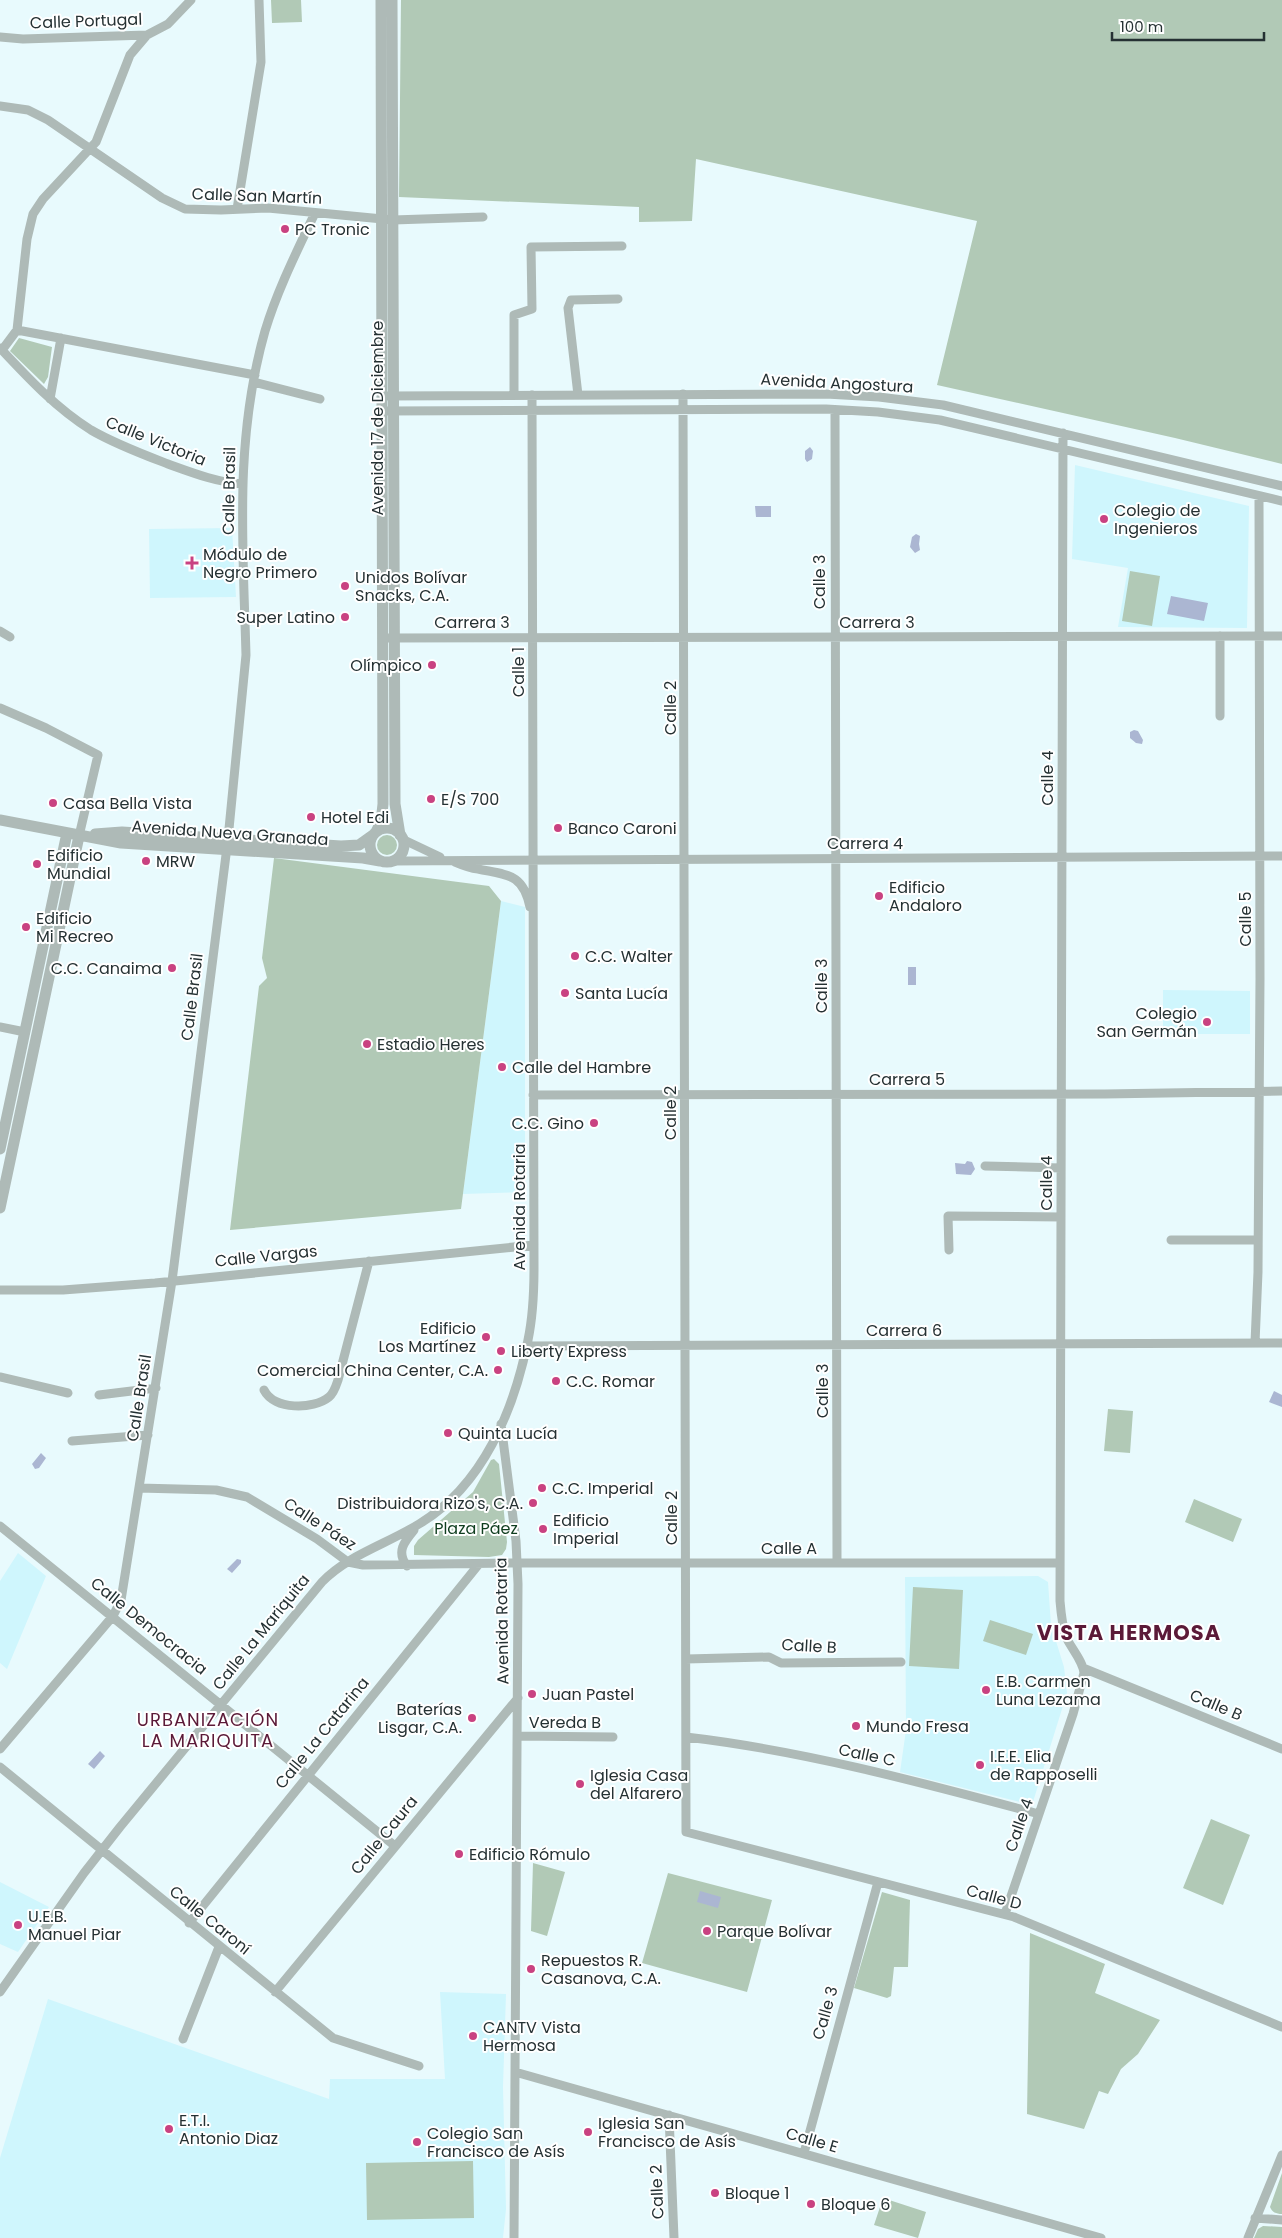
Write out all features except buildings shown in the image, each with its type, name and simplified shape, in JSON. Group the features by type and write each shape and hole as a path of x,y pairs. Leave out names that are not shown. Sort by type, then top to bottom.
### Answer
{"street":[{"name":"Calle Portugal","path":"0,37 147,35 168,24 191,0"},
{"path":"237,209 262,62 259,0"},
{"name":"Avenida 17 de Diciembre","path":"374,834 382,822 388,638 387,219 381,0"},
{"name":"Avenida 17 de Diciembre","path":"387,219 392,0"},
{"path":"1,349 17,330 27,239 33,214 43,199 91,149 100,135 130,55 147,35"},
{"name":"Calle San Martín","path":"0,106 19,108 36,113 174,205 194,210 257,208 387,219 483,217"},
{"name":"Calle Brasil","path":"0,1749 113,1616 122,1600 172,1281 227,844 246,655 242,484 245,434 254,379 271,316 315,213"},
{"path":"514,395 514,315 532,308 531,247 622,246"},
{"path":"578,395 568,308 571,300 618,299"},
{"path":"17,330 254,379 320,399"},
{"path":"50,399 61,338"},
{"name":"Calle Victoria","path":"1,349 50,399 91,430 118,444 192,473 214,480 242,484"},
{"name":"Calle 2","path":"683,394 686,1832"},
{"name":"Avenida Angostura","path":"388,396 826,394 879,397 943,405 1282,486"},
{"name":"Calle 1","path":"532,395 533,860"},
{"name":"Avenida Angostura","path":"388,411 835,410 923,417 1282,501"},
{"name":"Calle 3","path":"835,410 837,1563"},
{"name":"Calle 4","path":"1005,1914 1083,1682 1083,1668 1063,1626 1060,1613 1063,433"},
{"name":"Calle 5","path":"1255,1343 1259,1092 1259,496"},
{"path":"0,631 10,638"},
{"path":"1220,636 1220,716"},
{"name":"Carrera 3","path":"388,638 1282,636"},
{"name":"Avenida 17 de Diciembre","path":"388,638 395,804 401,837"},
{"path":"0,708 46,728 98,755 0,1208"},
{"name":"Avenida Nueva Granada","path":"0,820 121,843 354,846 359,845 374,834"},
{"path":"388,829 401,837 402,852 393,861 380,861 371,852 370,844 374,834 388,829"},
{"path":"0,1149 67,833"},
{"name":"Carrera 4","path":"401,837 425,851 448,859"},
{"name":"Avenida Nueva Granada","path":"227,844 380,861"},
{"name":"Carrera 4","path":"393,861 448,859 1282,856"},
{"name":"Avenida Rotaria","path":"448,859 476,869 503,873 517,879 528,896 532,919"},
{"name":"Avenida Rotaria","path":"514,2238 518,1736 517,1563 501,1423 527,1346 533,1304 533,860"},
{"path":"0,1027 25,1032"},
{"name":"Carrera 5","path":"533,1095 1061,1094 1282,1091"},
{"path":"985,1166 1061,1168"},
{"path":"949,1250 948,1216 1061,1217"},
{"path":"1171,1240 1258,1240"},
{"name":"Calle Vargas","path":"0,1290 63,1290 534,1246"},
{"path":"264,1390 274,1400 292,1405 320,1402 331,1395 338,1380 369,1261"},
{"name":"Carrera 6","path":"527,1346 1282,1343"},
{"path":"0,1378 68,1393"},
{"path":"99,1395 156,1388"},
{"name":"Calle La Mariquita","path":"0,1992 101,1851 322,1582 348,1562 419,1524 451,1500 469,1482 486,1456 501,1423"},
{"path":"72,1442 148,1435"},
{"name":"Calle Páez","path":"140,1488 216,1490 247,1497 317,1539 348,1562 363,1566 517,1563"},
{"path":"407,1566 401,1558 401,1550 405,1540 419,1524"},
{"name":"Calle Democracia","path":"0,1526 395,1846"},
{"name":"Calle A","path":"517,1563 1060,1563"},
{"name":"Calle La Catarina","path":"189,1922 480,1564"},
{"name":"Calle B","path":"686,1659 769,1657 781,1663 901,1662"},
{"name":"Calle B","path":"1083,1668 1282,1749"},
{"name":"Calle Caura","path":"275,1992 518,1698"},
{"name":"Vereda B","path":"518,1736 612,1737"},
{"name":"Calle C","path":"686,1737 770,1748 909,1780 1039,1814"},
{"name":"Calle Caroní","path":"0,1768 333,2038 344,2044 419,2066"},
{"name":"Calle D","path":"686,1832 1005,1914 1089,1946 1282,2027"},
{"name":"Calle 3","path":"804,2153 878,1882"},
{"path":"183,2039 219,1947"},
{"name":"Calle E","path":"515,2072 1101,2238"},
{"name":"Calle 2","path":"669,2115 674,2238"},
{"path":"1248,2238 1282,2155"},
{"path":"1255,2218 1282,2220"}],"shaded area":[{"path":"810,447 813,451 812,459 807,462 805,451"},
{"path":"1075,465 1249,506 1247,628 1118,627 1128,568 1072,559"},
{"path":"755,506 771,506 771,517 756,517"},
{"name":"Módulo de Negro Primero","path":"232,528 236,597 150,598 149,529"},
{"path":"916,534 920,536 920,550 915,553 910,547 912,537"},
{"path":"1171,596 1208,603 1204,621 1167,614"},
{"path":"1138,731 1143,740 1142,744 1136,743 1130,738 1130,732"},
{"name":"Calle del Hambre","path":"501,901 525,907 525,1192 463,1194"},
{"path":"908,967 916,967 916,985 908,985"},
{"name":"Colegio San Germán","path":"1163,990 1250,991 1250,1034 1163,1034"},
{"path":"967,1161 972,1162 975,1169 971,1175 956,1174 955,1163 965,1164"},
{"path":"1274,1391 1282,1395 1282,1407 1269,1402"},
{"path":"41,1453 46,1458 39,1468 35,1469 32,1464"},
{"path":"18,1553 46,1576 7,1669 0,1663 0,1581"},
{"path":"237,1559 241,1560 241,1563 232,1573 227,1569"},
{"name":"E.B. Carmen Luna Lezama","path":"1038,1576 1048,1582 1051,1625 1064,1667 1067,1693 1032,1805 900,1772 906,1730 905,1577"},
{"path":"100,1751 105,1756 94,1769 88,1764"},
{"name":"U.E.B. Manuel Piar","path":"0,1882 49,1907 18,1952 0,1944"},
{"path":"700,1891 721,1897 718,1908 697,1902"},
{"name":"E.T.I. Antonio Diaz","path":"440,1992 506,1994 503,2087 506,2209 503,2238 0,2238 0,2158 48,1999 329,2099 330,2079 445,2079"}],"green space":[{"path":"271,0 301,0 302,22 272,23"},
{"path":"401,0 1282,0 1282,464 937,385 977,221 696,159 692,221 639,222 639,207 399,197"},
{"path":"19,338 52,347 48,377 44,384 10,351"},
{"path":"1130,571 1160,576 1152,626 1122,621"},
{"path":"387,835 394,838 397,845 394,852 387,855 380,852 377,845 380,838"},
{"name":"Estadio Heres","path":"274,858 489,886 501,901 461,1209 230,1230 259,986 267,978 262,958"},
{"path":"1108,1409 1133,1411 1130,1453 1104,1451"},
{"name":"Plaza Páez","path":"494,1459 499,1464 507,1542 506,1549 502,1555 489,1557 414,1555 414,1546 418,1540 473,1492 491,1460"},
{"path":"1194,1499 1242,1519 1233,1542 1185,1522"},
{"path":"913,1587 963,1590 959,1669 909,1666"},
{"path":"990,1620 1033,1634 1026,1655 983,1641"},
{"path":"1211,1819 1250,1835 1223,1905 1183,1888"},
{"path":"533,1863 565,1872 547,1936 531,1931"},
{"name":"Parque Bolívar","path":"668,1873 772,1900 747,1992 642,1963"},
{"path":"882,1892 910,1900 908,1967 894,1967 891,1996 887,1998 854,1988"},
{"path":"1030,1933 1105,1964 1095,1993 1160,2020 1138,2054 1121,2069 1108,2094 1099,2091 1084,2129 1027,2114"},
{"path":"473,2161 474,2218 367,2220 366,2163"},
{"path":"1282,2173 1282,2214 1278,2214 1270,2207"},
{"path":"883,2198 926,2212 918,2238 874,2225"},
{"path":"1263,2226 1282,2227 1282,2238 1254,2238 1258,2229"}],"place":[{"name":"PC Tronic","path":"285,229"},
{"name":"Colegio de Ingenieros","path":"1104,519"},
{"name":"Módulo de Negro Primero","path":"192,563"},
{"name":"Unidos Bolívar Snacks, C.A.","path":"345,586"},
{"name":"Super Latino","path":"345,617"},
{"name":"Olímpico","path":"432,665"},
{"name":"E/S 700","path":"431,799"},
{"name":"Casa Bella Vista","path":"53,803"},
{"name":"Hotel Edi","path":"311,817"},
{"name":"Banco Caroni","path":"558,828"},
{"name":"MRW","path":"146,861"},
{"name":"Edificio Mundial","path":"37,864"},
{"name":"Edificio Andaloro","path":"879,896"},
{"name":"Edificio Mi Recreo","path":"26,927"},
{"name":"C.C. Walter","path":"575,956"},
{"name":"C.C. Canaima","path":"172,968"},
{"name":"Santa Lucía","path":"565,993"},
{"name":"Colegio San Germán","path":"1207,1022"},
{"name":"Estadio Heres","path":"367,1044"},
{"name":"Calle del Hambre","path":"502,1067"},
{"name":"C.C. Gino","path":"594,1123"},
{"name":"Edificio Los Martínez","path":"486,1337"},
{"name":"Liberty Express","path":"501,1351"},
{"name":"Comercial China Center, C.A.","path":"498,1370"},
{"name":"C.C. Romar","path":"556,1381"},
{"name":"Quinta Lucía","path":"448,1433"},
{"name":"C.C. Imperial","path":"542,1488"},
{"name":"Distribuidora Rizo's, C.A.","path":"533,1503"},
{"name":"Edificio Imperial","path":"543,1529"},
{"name":"E.B. Carmen Luna Lezama","path":"986,1690"},
{"name":"Juan Pastel","path":"532,1694"},
{"name":"Baterías Lisgar, C.A.","path":"472,1718"},
{"name":"Mundo Fresa","path":"856,1726"},
{"name":"I.E.E. Elia de Rapposelli","path":"980,1765"},
{"name":"Iglesia Casa del Alfarero","path":"580,1784"},
{"name":"Edificio Rómulo","path":"459,1854"},
{"name":"U.E.B. Manuel Piar","path":"18,1925"},
{"name":"Parque Bolívar","path":"707,1931"},
{"name":"Repuestos R. Casanova, C.A.","path":"531,1969"},
{"name":"CANTV Vista Hermosa","path":"473,2036"},
{"name":"E.T.I. Antonio Diaz","path":"169,2129"},
{"name":"Iglesia San Francisco de Asís","path":"588,2132"},
{"name":"Colegio San Francisco de Asís","path":"417,2142"},
{"name":"Bloque 1","path":"715,2193"},
{"name":"Bloque 6","path":"811,2204"}],"district":[{"name":"VISTA HERMOSA","path":"1129,1632"},
{"name":"URBANIZACIÓN LA MARIQUITA","path":"208,1729"}]}
